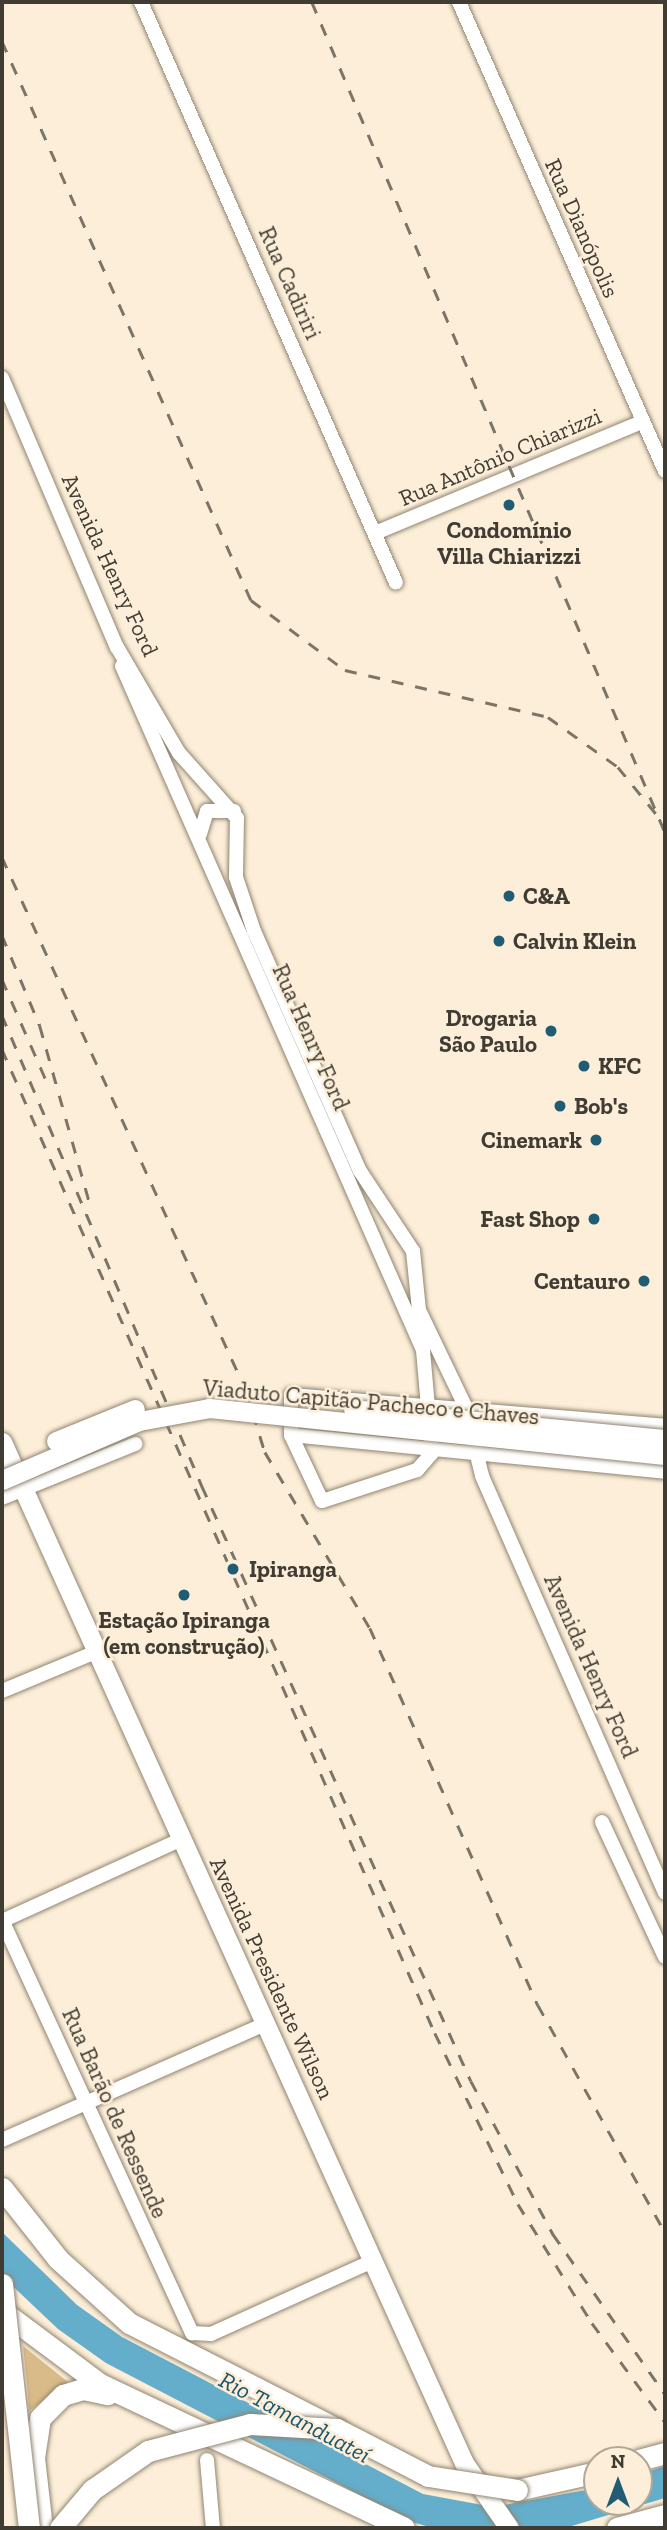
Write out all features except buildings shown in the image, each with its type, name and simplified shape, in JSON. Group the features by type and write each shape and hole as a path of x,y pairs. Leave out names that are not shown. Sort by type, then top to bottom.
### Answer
{"highway":[{"path":"2,2188 58,2259 110,2309 161,2343 428,2476 473,2488 537,2488 583,2476"},
{"path":"2,2284 29,2528"},
{"path":"2,2311 78,2371 246,2455 404,2528"},
{"path":"42,2528 35,2438 50,2403 83,2389 137,2402"},
{"path":"60,2528 116,2469 173,2440 250,2424 337,2429"},
{"path":"617,2528 665,2515"}],"main road":[{"name":"Viaduto Capitão Pacheco e Chaves","path":"2,1452 134,1409 214,1397 665,1439"},
{"name":"Viaduto Capitão Pacheco e Chaves","path":"2,1480 139,1420 209,1408 665,1455"},
{"name":"Avenida Presidente Wilson","path":"2,1452 23,1489 98,1651 464,2463 509,2528"}],"street":[{"name":"Rua Cadiriri","path":"141,2 396,583"},
{"name":"Rua Dianópolis","path":"459,2 665,471"},
{"name":"Avenida Henry Ford","path":"2,378 117,647 179,753 234,811"},
{"name":"Rua Antônio Chiarizzi","path":"375,533 642,422"},
{"name":"Rua Henry Ford","path":"117,647 427,1361 425,1404 432,1453"},
{"path":"200,834 207,811 234,811 236,877 254,931 360,1171 413,1251 421,1316 465,1406 477,1457"},
{"path":"384,1261 402,1267 413,1251"},
{"path":"432,1453 417,1470 325,1502 291,1435 295,1392 665,1426"},
{"path":"291,1435 432,1453 665,1472"},
{"path":"2,1498 135,1444"},
{"name":"Avenida Henry Ford","path":"477,1457 665,1893"},
{"path":"2,1691 98,1651"},
{"path":"602,1822 665,1957"},
{"path":"2,1920 182,1839"},
{"name":"Rua Barão de Ressende","path":"2,1920 186,2326 211,2334 373,2261"},
{"path":"2,2140 267,2023"},
{"path":"207,2460 213,2528"}],"shaded area":[{"path":"23,2346 68,2382 29,2411 28,2394"}],"water":[{"name":"Rio Tamanduateí","path":"2,2232 77,2305 122,2337 423,2494 493,2507 583,2491 583,2516 605,2516 565,2528 433,2528 412,2522 106,2363 58,2329 2,2276"},
{"name":"Rio Tamanduateí","path":"665,2466 665,2498 653,2502 653,2470"}],"railway":[{"path":"312,2 665,832"},
{"path":"2,41 251,600 345,670 548,717 618,767 658,816"},
{"path":"2,857 246,1390 265,1452 370,1628 538,2005 665,2232"},
{"path":"2,935 40,1026 89,1200"},
{"path":"2,979 47,1082"},
{"path":"2,1015 202,1486 471,2081 553,2234 665,2394"},
{"path":"2,1049 435,2033 518,2204 592,2323 665,2422"}],"place":[{"name":"Condomínio Villa Chiarizzi","path":"509,505"},
{"name":"C&A","path":"509,896"},
{"name":"Calvin Klein","path":"499,941"},
{"name":"Drogaria São Paulo","path":"551,1031"},
{"name":"KFC","path":"584,1066"},
{"name":"Bob's","path":"560,1106"},
{"name":"Cinemark","path":"596,1140"},
{"name":"Fast Shop","path":"594,1219"},
{"name":"Centauro","path":"644,1281"},
{"name":"Ipiranga","path":"233,1569"},
{"name":"Estação Ipiranga (em construção)","path":"184,1595"}]}
